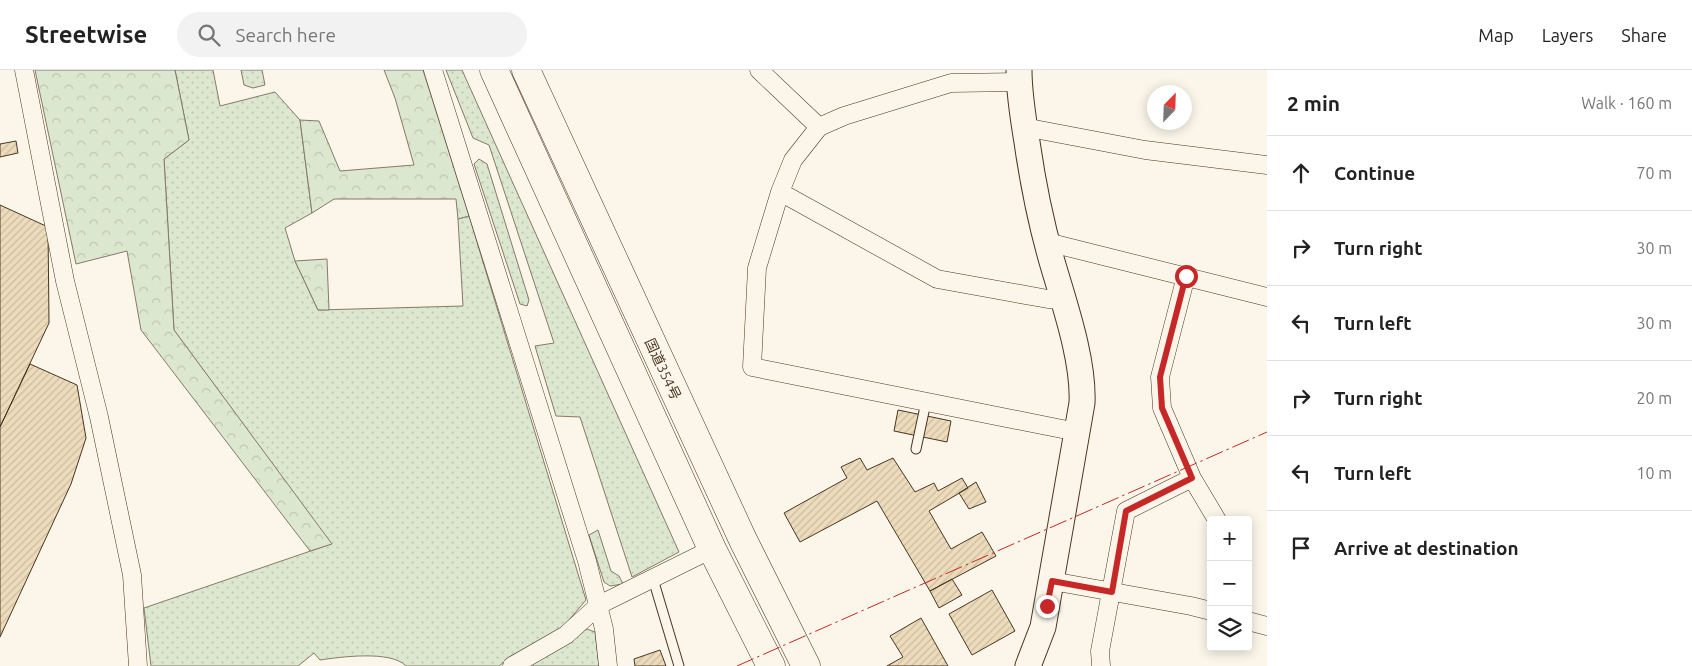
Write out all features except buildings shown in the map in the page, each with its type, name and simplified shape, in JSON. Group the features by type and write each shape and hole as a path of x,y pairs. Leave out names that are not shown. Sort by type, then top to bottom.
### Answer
{"highway":[{"path":"494,70 712,549 771,666"},
{"name":"国道354号","path":"526,70 742,540 806,666"}],"street":[{"path":"24,70 65,281 99,417 132,575 138,666"},
{"path":"432,70 588,560 604,629 608,666"},
{"path":"759,70 819,127"},
{"path":"1028,666 1043,627 1052,581 1077,432 1082,388 1080,369 1034,192 1024,127 1019,76 952,83 844,116 819,127 793,160 780,192 757,268 752,368 1077,432"},
{"path":"1024,127 1145,150 1267,165"},
{"path":"780,192 937,279 1063,300"},
{"path":"1046,242 1267,297"},
{"path":"1186,276 1160,377 1162,408 1192,478 1215,516"},
{"path":"1101,666 1100,651 1126,511 1192,478"},
{"path":"512,666 566,636 599,605 712,549"},
{"path":"1052,581 1207,611"},
{"path":"1252,622 1267,626"}],"lane":[{"path":"916,449 926,402"},
{"path":"653,578 679,666"}],"green space":[{"path":"35,70 175,70 189,140 164,159 174,330 332,544 310,551 141,330 127,251 76,264"},
{"path":"175,70 213,70 220,106 275,92 300,120 312,213 285,228 295,261 318,310 463,306 458,219 469,216 586,600 557,634 513,655 499,666 406,666 399,661 377,656 352,656 320,660 314,653 298,666 151,666 144,608 331,544 174,330 164,159 189,140"},
{"path":"241,70 262,70 265,85 253,88 244,85"},
{"path":"384,70 423,70 469,216 458,219 456,199 334,199 312,213 300,120 319,121 340,171 414,165 395,98"},
{"path":"446,70 462,70 679,552 632,577 580,417 556,416 535,346 554,343 489,145 473,138"},
{"path":"479,159 487,164 529,300 527,306 520,304 474,164"},
{"path":"327,259 329,310 318,310 295,261"},
{"path":"598,530 611,571 619,576 623,584 610,586 604,582 589,535"},
{"path":"587,629 595,632 599,666 523,666"}],"power":[{"path":"737,666 1267,432"}],"route":[{"path":"1047,606 1052,581 1112,592 1126,511 1192,478 1162,408 1160,377 1186,276"}]}
